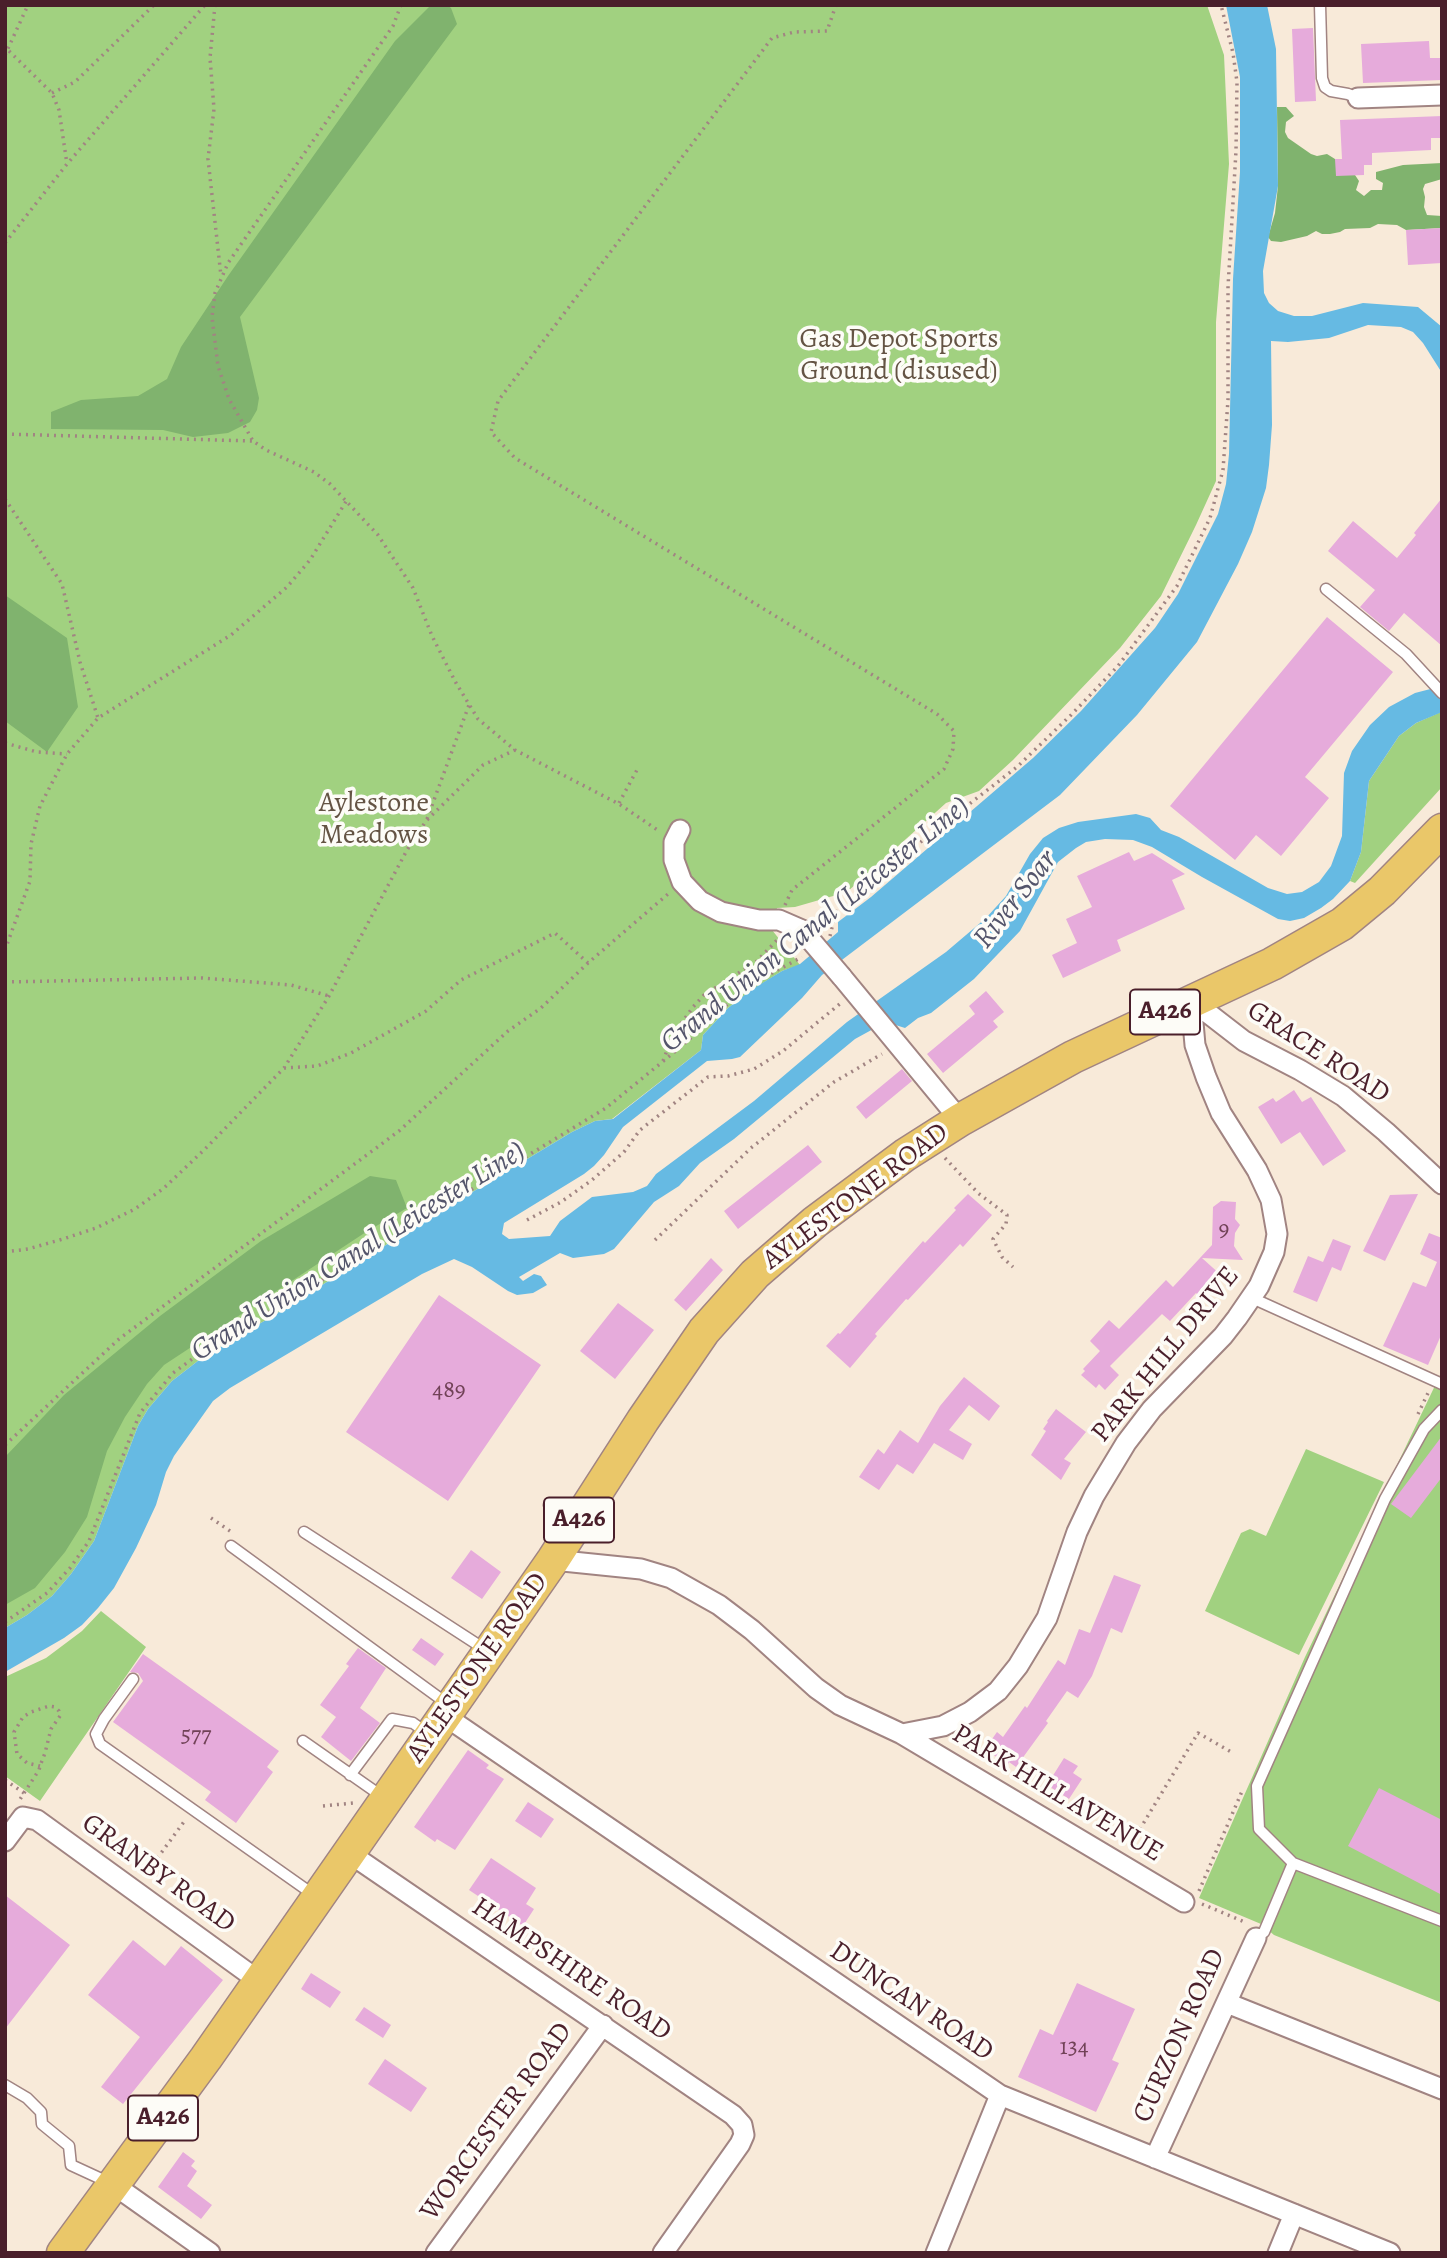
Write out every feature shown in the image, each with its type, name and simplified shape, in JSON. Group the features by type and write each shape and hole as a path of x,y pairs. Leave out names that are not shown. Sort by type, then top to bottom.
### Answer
{"main road":[{"name":"AYLESTONE ROAD","path":"63,2253 206,2058 387,1800 553,1560 643,1419 704,1331 755,1274 815,1222 905,1156 960,1120 1073,1056 1272,964 1342,924 1438,841"}],"street":[{"path":"1358,99 1442,95"},
{"path":"677,836 674,860 682,882 700,901 721,912 790,925 859,996 960,1120"},
{"name":"GRACE ROAD","path":"1191,1000 1244,1041 1343,1096 1442,1184"},
{"name":"PARK HILL DRIVE","path":"902,1734 943,1726 970,1712 998,1691 1018,1665 1047,1618 1077,1532 1094,1496 1126,1443 1152,1409 1223,1336 1252,1298 1274,1252 1277,1234 1271,1200 1257,1170 1221,1114 1206,1077 1195,1045 1191,1000"},
{"path":"553,1560 631,1568 671,1578 719,1605 752,1630 816,1688 839,1704 902,1734"},
{"name":"DUNCAN ROAD","path":"442,1720 1000,2095 1390,2253"},
{"name":"PARK HILL AVENUE","path":"902,1734 1184,1902"},
{"path":"5,1841 23,1817"},
{"name":"GRANBY ROAD","path":"23,1817 37,1820 258,1981"},
{"name":"HAMPSHIRE ROAD","path":"349,1853 603,2025 733,2115 742,2125 744,2136 740,2144 663,2253"},
{"name":"CURZON ROAD","path":"1155,2158 1256,1937"},
{"path":"1227,2003 1442,2089"},
{"name":"WORCESTER ROAD","path":"436,2253 603,2025"},
{"path":"936,2253 1000,2095"},
{"path":"114,2185 210,2253"},
{"path":"1278,2253 1294,2214"}],"lane":[{"path":"1320,5 1322,78 1325,87 1358,99"},
{"path":"1326,589 1406,654 1442,693"},
{"path":"1252,1298 1442,1384"},
{"path":"1442,1410 1424,1429 1385,1499 1257,1786 1259,1829 1293,1863 1442,1921"},
{"path":"550,1505 576,1524"},
{"path":"304,1532 489,1653"},
{"path":"232,1546 442,1720"},
{"path":"133,1679 104,1718 96,1734 100,1744 317,1897"},
{"path":"350,1774 392,1719 413,1723 442,1720"},
{"path":"303,1741 387,1800"},
{"path":"1256,1937 1264,1932 1293,1863"},
{"path":"5,2085 27,2098 41,2112 42,2124 69,2146 71,2165 114,2185"}],"path":[{"path":"28,5 7,53 52,93 59,110 67,164"},
{"path":"52,93 75,82 153,5"},
{"path":"5,243 67,164 205,5"},
{"path":"215,5 210,58 214,109 208,159 221,278"},
{"path":"401,5 393,26 228,263 215,293 212,317 218,366 229,399 253,441 266,450 314,472 347,500 378,535 413,588 432,636 478,719 515,750 677,836"},
{"path":"663,1061 673,1035 692,1007 704,995 756,962 778,941 790,925 792,890 944,769 953,749 954,731 937,714 515,457 491,432 498,401 772,38 794,32 827,31 836,5"},
{"path":"821,942 831,935 834,919 923,840 1017,767 1118,666 1178,586 1210,518 1223,470 1228,400 1227,317 1236,151 1237,82 1221,5"},
{"path":"5,435 253,441"},
{"path":"5,499 62,584 80,662 98,718"},
{"path":"5,950 30,881 31,844 40,806 67,754 98,718 232,635 287,587 310,560 347,500"},
{"path":"426,821 469,705"},
{"path":"5,743 37,752 67,754"},
{"path":"5,1252 28,1249 96,1228 135,1209 164,1188 284,1068 329,996 407,850 426,821 483,765 515,750"},
{"path":"619,804 638,768"},
{"path":"5,1445 119,1339 399,1130 508,1031 541,1008 588,963 682,882"},
{"path":"790,925 824,919 850,905"},
{"path":"284,1068 317,1066 351,1053 426,1011 461,980 555,933 588,963"},
{"path":"5,1622 47,1593 70,1568 89,1541 140,1413 173,1373 195,1357 606,1108 746,987 811,950"},
{"path":"5,982 202,978 291,985 329,996"},
{"path":"527,1220 561,1202 592,1180 624,1152 640,1130 708,1077 728,1076 754,1069 859,996"},
{"path":"655,1240 751,1149 894,1037"},
{"path":"942,1156 978,1193 1007,1215 1006,1224 993,1239 1002,1257 1013,1267"},
{"path":"23,1817 23,1807 18,1802 40,1766 51,1729 60,1716 55,1707 49,1706 31,1712 23,1717 14,1732 17,1754 27,1763 40,1766"},
{"path":"1119,1864 1198,1734 1233,1753"},
{"path":"5,1780 24,1793"},
{"path":"134,1891 193,1809"}],"green space":[{"name":"Aylestone Meadows","path":"5,5 1207,5 1224,55 1229,164 1216,322 1216,481 1161,596 1120,648 1013,760 979,791 946,803 847,892 795,907 777,908 772,930 800,965 782,971 728,1008 703,1035 701,1050 612,1119 595,1121 572,1132 203,1357 172,1381 148,1409 138,1426 94,1541 52,1596 5,1628"},
{"path":"431,5 447,5 451,8 457,24 240,317 259,398 257,410 250,422 228,433 193,437 163,430 51,429 51,412 81,400 138,396 167,379 181,347 228,276 395,41"},
{"path":"1277,107 1286,107 1294,116 1286,122 1285,132 1288,138 1311,154 1327,154 1335,159 1355,175 1359,181 1356,190 1364,196 1371,190 1382,190 1383,183 1376,179 1376,172 1403,165 1442,163 1442,179 1425,184 1423,189 1427,215 1442,216 1442,228 1406,230 1397,225 1378,224 1370,228 1345,229 1330,234 1316,231 1281,242 1271,241 1268,237 1275,213 1278,186"},
{"path":"5,595 67,638 78,707 47,752 5,721"},
{"path":"1441,712 1442,787 1355,883 1350,881 1361,852 1369,781 1399,736 1416,723"},
{"path":"370,1176 396,1180 407,1208 164,1365 147,1384 125,1417 107,1451 87,1517 65,1552 35,1588 5,1605 5,1457 64,1395 160,1316 261,1241"},
{"path":"1442,1371 1442,2003 1274,1935 1261,1924 1199,1898 1305,1657"},
{"path":"1306,1449 1384,1482 1299,1655 1205,1611 1241,1533 1250,1529 1266,1536"},
{"path":"101,1611 146,1647 40,1801 5,1776 5,1677 46,1658 82,1631"}],"water":[{"name":"River Soar","path":"1226,5 1267,5 1276,49 1278,186 1263,271 1264,293 1269,303 1278,311 1294,316 1312,316 1363,303 1418,307 1442,327 1442,373 1423,343 1413,332 1401,327 1368,325 1329,338 1271,341 1272,425 1269,465 1266,488 1252,532 1197,642 1137,715 1060,795 822,975 802,998 740,1057 707,1061 623,1127 594,1166 504,1223 502,1234 509,1239 550,1236 560,1221 592,1197 633,1192 647,1186 656,1174 754,1101 847,1022 946,952 986,918 1006,896 1030,854 1043,838 1059,828 1078,822 1136,814 1150,818 1161,830 1179,837 1268,888 1287,894 1302,892 1319,882 1331,866 1342,836 1344,773 1352,751 1370,725 1389,707 1415,693 1442,686 1442,712 1416,723 1399,736 1369,781 1361,852 1350,881 1321,908 1304,918 1290,921 1278,919 1152,847 1133,840 1105,839 1086,842 1058,862 1020,931 974,979 931,1013 918,1018 905,1028 886,1022 855,1039 734,1139 700,1163 679,1186 654,1202 614,1249 604,1254 573,1258 560,1253 519,1277 523,1281 534,1274 541,1276 547,1285 533,1293 517,1295 454,1259 422,1274 230,1388 213,1401 174,1456 156,1505 114,1588 82,1625 5,1672 5,1628 52,1596 94,1541 138,1426 148,1409 172,1381 203,1357 572,1132 595,1121 613,1119 701,1050 703,1035 728,1008 782,971 800,964 838,932 838,922 871,897 1033,758 1081,711 1155,628 1178,594 1218,514 1226,484 1233,279 1240,172 1240,77"}],"building":[{"path":"1313,28 1316,101 1295,102 1292,29"},
{"path":"1429,41 1430,58 1442,58 1442,80 1363,83 1361,44"},
{"path":"1442,116 1442,138 1431,138 1431,150 1372,153 1372,165 1364,165 1364,175 1336,176 1335,159 1342,159 1340,120"},
{"path":"1442,228 1442,263 1408,265 1406,230"},
{"path":"1442,498 1442,646 1404,613 1389,631 1360,607 1375,590 1328,551 1353,521 1397,558"},
{"path":"1327,617 1393,672 1305,777 1329,798 1281,856 1256,835 1235,860 1170,806"},
{"path":"1129,852 1134,861 1152,853 1185,874 1172,880 1185,909 1117,940 1121,951 1063,978 1052,955 1077,943 1066,919 1092,907 1077,876"},
{"path":"986,991 1004,1012 993,1021 998,1027 943,1073 927,1054 975,1014 969,1006"},
{"path":"902,1069 912,1081 866,1119 856,1107"},
{"path":"1294,1090 1302,1102 1311,1097 1346,1151 1323,1166 1300,1132 1281,1144 1258,1107 1273,1098 1276,1102"},
{"path":"808,1145 822,1162 738,1229 724,1211"},
{"path":"968,1194 992,1215 963,1247 960,1244 908,1300 906,1299 850,1368 826,1346 840,1334 923,1241 925,1243 956,1210 954,1208"},
{"path":"1418,1194 1385,1261 1363,1251 1390,1195"},
{"path":"1221,1201 1236,1202 1235,1219 1240,1225 1235,1233 1234,1246 1243,1260 1202,1258 1222,1276 1211,1287 1213,1289 1203,1300 1196,1293 1170,1321 1162,1314 1110,1366 1119,1375 1105,1390 1099,1384 1096,1388 1081,1375 1085,1371 1083,1369 1100,1351 1090,1341 1109,1320 1119,1329 1166,1280 1173,1287 1212,1245 1213,1207"},
{"path":"1429,1233 1442,1238 1442,1333 1428,1365 1383,1346 1413,1282 1426,1287 1437,1262 1420,1254"},
{"path":"1333,1239 1351,1246 1341,1271 1332,1267 1317,1302 1293,1292 1308,1256 1323,1262"},
{"path":"711,1258 723,1270 686,1311 674,1300"},
{"path":"439,1295 541,1365 448,1501 346,1432"},
{"path":"618,1303 654,1330 615,1379 580,1351"},
{"path":"964,1377 1000,1406 989,1421 969,1405 949,1430 972,1444 963,1460 934,1443 913,1474 897,1464 879,1490 859,1477 878,1449 884,1454 900,1430 918,1443 940,1406"},
{"path":"1056,1409 1086,1432 1064,1459 1071,1463 1061,1480 1031,1455 1046,1431 1043,1429 1047,1421"},
{"path":"1442,1436 1442,1477 1411,1518 1391,1504"},
{"path":"471,1550 501,1572 482,1599 451,1578"},
{"path":"1114,1575 1141,1585 1122,1633 1111,1628 1092,1676 1078,1698 1067,1691 1016,1767 1009,1762 1008,1765 985,1749 997,1732 1003,1737 1025,1706 1027,1708 1058,1660 1065,1665 1079,1629 1090,1633"},
{"path":"421,1638 444,1654 435,1666 412,1650"},
{"path":"358,1648 386,1668 360,1708 380,1723 351,1761 321,1737 336,1717 320,1705 349,1666 346,1664"},
{"path":"143,1654 279,1751 267,1767 273,1772 236,1823 205,1800 211,1792 113,1722 143,1681 138,1673 130,1672"},
{"path":"468,1750 489,1765 486,1768 504,1779 455,1850 437,1839 435,1842 414,1827"},
{"path":"1064,1758 1078,1766 1073,1773 1082,1779 1069,1799 1047,1785"},
{"path":"1379,1788 1442,1820 1442,1895 1348,1846"},
{"path":"528,1802 554,1819 541,1838 515,1821"},
{"path":"491,1858 536,1888 526,1904 534,1909 523,1926 469,1890"},
{"path":"5,1895 70,1945 5,2029"},
{"path":"133,1940 165,1966 181,1946 223,1980 123,2104 101,2087 140,2037 88,1995"},
{"path":"311,1973 341,1992 330,2008 301,1989"},
{"path":"1077,1983 1135,2009 1112,2060 1119,2063 1096,2112 1018,2077 1040,2029 1053,2035"},
{"path":"364,2007 391,2025 383,2038 355,2020"},
{"path":"385,2059 427,2088 411,2112 368,2084"},
{"path":"183,2152 195,2161 191,2166 197,2171 187,2186 212,2205 201,2219 158,2187"}],"park label":[{"name":"Gas Depot Sports Ground (disused)","path":"899,356"}],"water label":[{"name":"Grand Union Canal (Leicester Line)","path":"816,925"},
{"name":"Grand Union Canal (Leicester Line)","path":"359,1252"}]}
